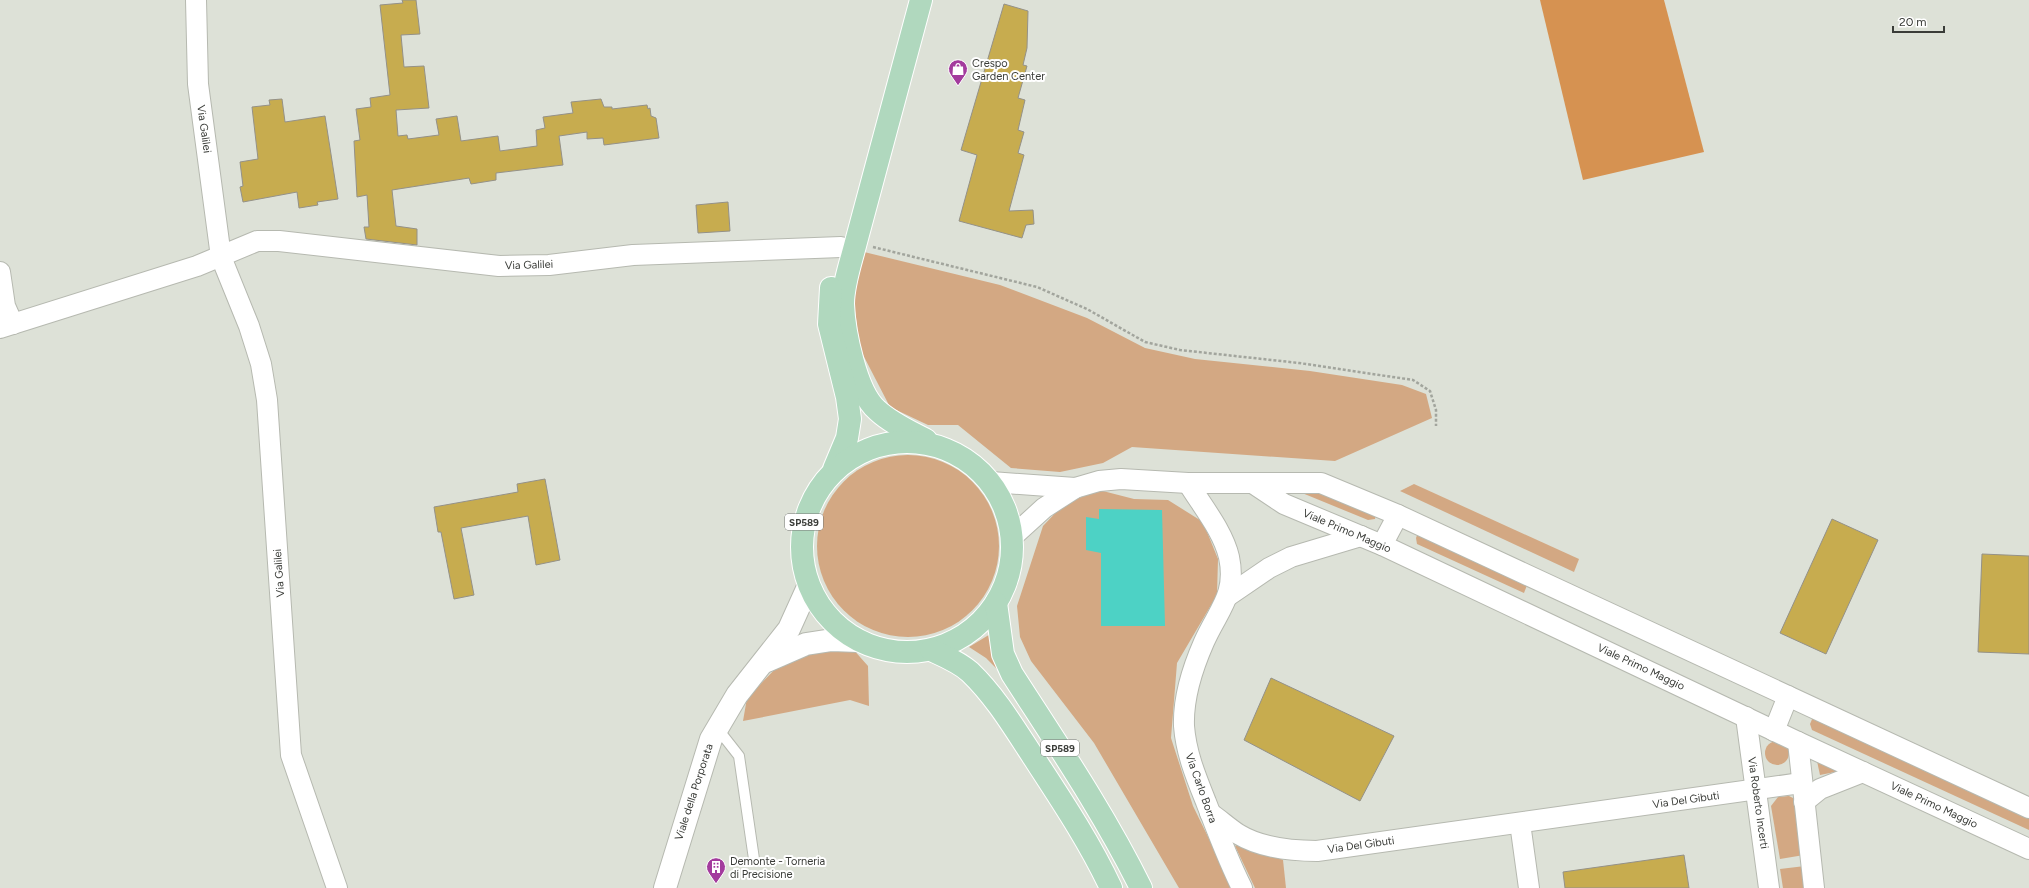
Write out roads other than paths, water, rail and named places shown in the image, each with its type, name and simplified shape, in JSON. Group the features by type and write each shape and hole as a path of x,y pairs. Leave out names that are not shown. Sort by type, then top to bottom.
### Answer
{"main road":[{"name":"SP589","path":"905,0 848,245 847,279 843,303 848,345 856,374 875,409 891,422 934,444 956,453 975,466 991,482 1005,508 1012,537 1010,571 996,603 979,624 956,640 931,650 900,652 881,649 858,640 833,622 820,608 808,586 801,556 803,524 814,494 834,469 847,438 850,419 847,397 829,324 830,299 848,245 921,0"},
{"name":"SP589","path":"834,469 857,453 883,443 911,441 934,444"},
{"name":"SP589","path":"996,603 1003,654 1012,674 1090,793 1124,851 1141,888"},
{"name":"SP589","path":"931,650 969,671 985,688 1012,724 1064,804 1101,866 1111,888"}],"street":[{"name":"Via Galilei","path":"196,0 198,84 221,257 250,326 261,364 267,400 291,755 337,888"},
{"name":"Via Galilei","path":"6,326 221,257 258,242 280,241 499,266 549,265 633,255 848,245"},
{"path":"0,272 5,306 6,326"},
{"path":"1012,537 1044,508 1075,488 1099,481 1121,479 1188,483 1321,483 1398,514 2029,808"},
{"path":"991,482 1075,488"},
{"name":"Via Carlo Borra","path":"1188,483 1220,535 1228,556 1231,575 1228,596 1204,642 1187,693 1184,726 1188,757 1224,851 1242,888"},
{"name":"Viale Primo Maggio","path":"1254,484 1284,504 1361,536 1774,731 2029,849"},
{"path":"1382,546 1398,514"},
{"name":"Via Carlo Borra","path":"1228,596 1269,568 1291,557 1361,536"},
{"name":"Viale della Porporata","path":"665,888 710,739 736,695 764,663 789,629 808,586"},
{"path":"764,663 806,644 832,640 858,640"},
{"path":"1774,731 1788,696"},
{"name":"Via Roberto Incerti","path":"1746,717 1769,888"},
{"path":"1798,742 1801,782 1814,888"},
{"path":"1804,802 1820,789 1863,772"},
{"name":"Via Del Gibuti","path":"1210,814 1240,835 1270,846 1294,851 1317,851 1756,790 1801,782"},
{"path":"1520,823 1529,888"}],"lane":[{"path":"717,728 739,756 754,859"}],"water":[{"path":"1099,509 1162,510 1165,626 1101,626 1101,553 1086,550 1086,517 1099,519"}],"place":[{"name":"Crespo Garden Center","path":"958,86"},
{"name":"Demonte - Torneria di Precisione","path":"716,884"}]}
